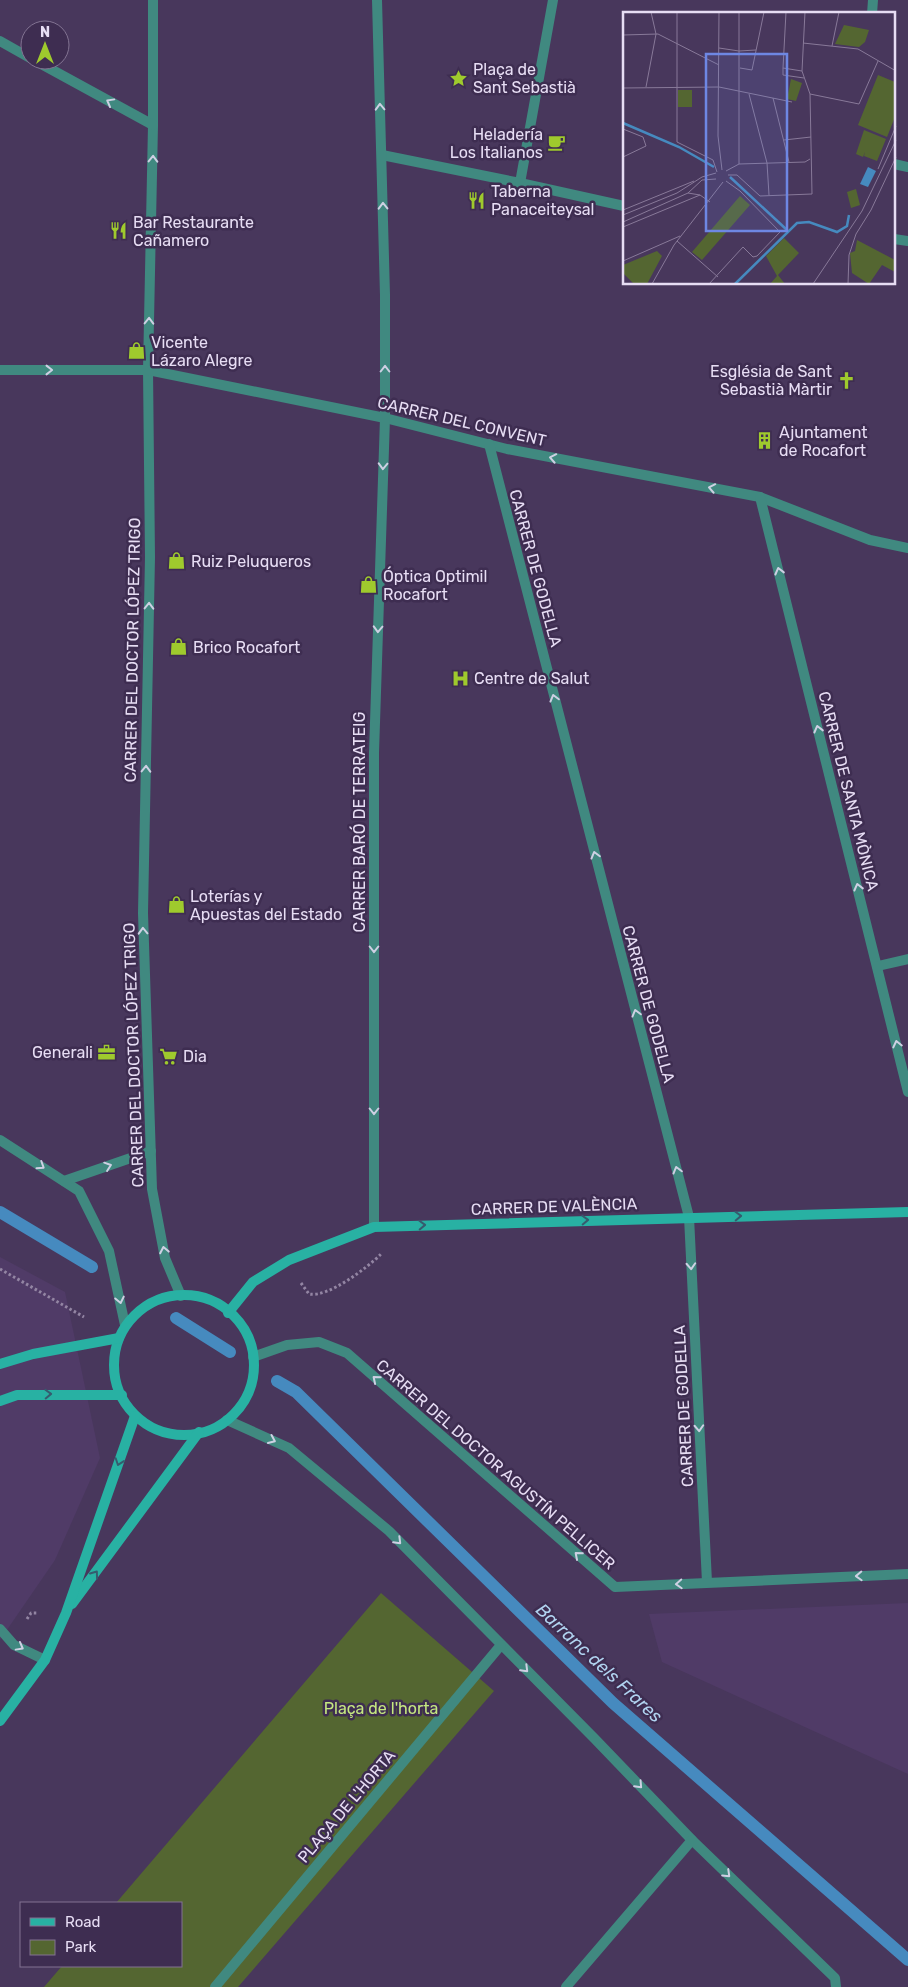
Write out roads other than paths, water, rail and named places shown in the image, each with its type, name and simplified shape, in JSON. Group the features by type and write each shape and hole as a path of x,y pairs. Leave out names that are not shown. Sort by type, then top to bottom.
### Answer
{"street":[{"name":"CARRER DEL DOCTOR LÓPEZ TRIGO","path":"153,0 153,125 148,370 150,557 143,913 152,1189 165,1258 180,1296"},
{"path":"376,0 382,156 623,206"},
{"path":"520,183 552,0"},
{"path":"0,41 20,52"},
{"path":"52,70 153,125"},
{"name":"CARRER BARÓ DE TERRATEIG","path":"374,1226 374,753 385,418 382,156"},
{"name":"CARRER DEL CONVENT","path":"0,370 148,370 385,418 488,444 760,497 870,540 908,548"},
{"name":"CARRER DE GODELLA","path":"488,444 689,1217 707,1582"},
{"name":"CARRER DE SANTA MÒNICA","path":"760,497 908,1092"},
{"path":"878,966 908,959"},
{"path":"0,1140 79,1191 109,1251 126,1325"},
{"path":"64,1181 151,1151"},
{"name":"CARRER DE VALÈNCIA","path":"228,1313 253,1282 289,1260 374,1226 908,1212"},
{"path":"172,1296 195,1296 218,1304 228,1313 244,1328 252,1346 254,1371 252,1383 242,1405 227,1420 212,1429 188,1435 153,1428 135,1416 126,1405 113,1372 119,1338 126,1325 143,1308 172,1296"},
{"path":"0,1364 33,1354 119,1338"},
{"name":"CARRER DEL DOCTOR AGUSTÍN PELLICER","path":"253,1357 287,1345 318,1342 347,1352 615,1587 908,1574"},
{"path":"0,1401 17,1394 122,1394"},
{"path":"0,1721 45,1660 66,1613 135,1416"},
{"path":"227,1420 289,1448 389,1531 692,1840 836,1983"},
{"path":"66,1613 199,1432"},
{"path":"0,1629 14,1644 45,1660"},
{"name":"PLAÇA DE L'HORTA","path":"214,1987 501,1644"},
{"path":"566,1987 692,1840"}],"waterway":[{"name":"Barranc dels Frares","path":"0,1212 92,1267"},
{"name":"Barranc dels Frares","path":"176,1318 230,1352"},
{"name":"Barranc dels Frares","path":"277,1381 296,1392 613,1703 908,1960"}],"place":[{"name":"Plaça de Sant Sebastià","path":"459,78"},
{"name":"Heladería Los Italianos","path":"557,143"},
{"name":"Taberna Panaceiteysal","path":"477,200"},
{"name":"Bar Restaurante Cañamero","path":"119,231"},
{"name":"Vicente Lázaro Alegre","path":"137,351"},
{"name":"Església de Sant Sebastià Màrtir","path":"846,380"},
{"name":"Ajuntament de Rocafort","path":"765,441"},
{"name":"Ruiz Peluqueros","path":"177,561"},
{"name":"Óptica Optimil Rocafort","path":"369,585"},
{"name":"Brico Rocafort","path":"179,647"},
{"name":"Centre de Salut","path":"460,678"},
{"name":"Loterías y Apuestas del Estado","path":"176,905"},
{"name":"Generali","path":"107,1052"},
{"name":"Dia","path":"169,1056"}],"park label":[{"name":"Plaça de l'horta","path":"381,1708"}]}
